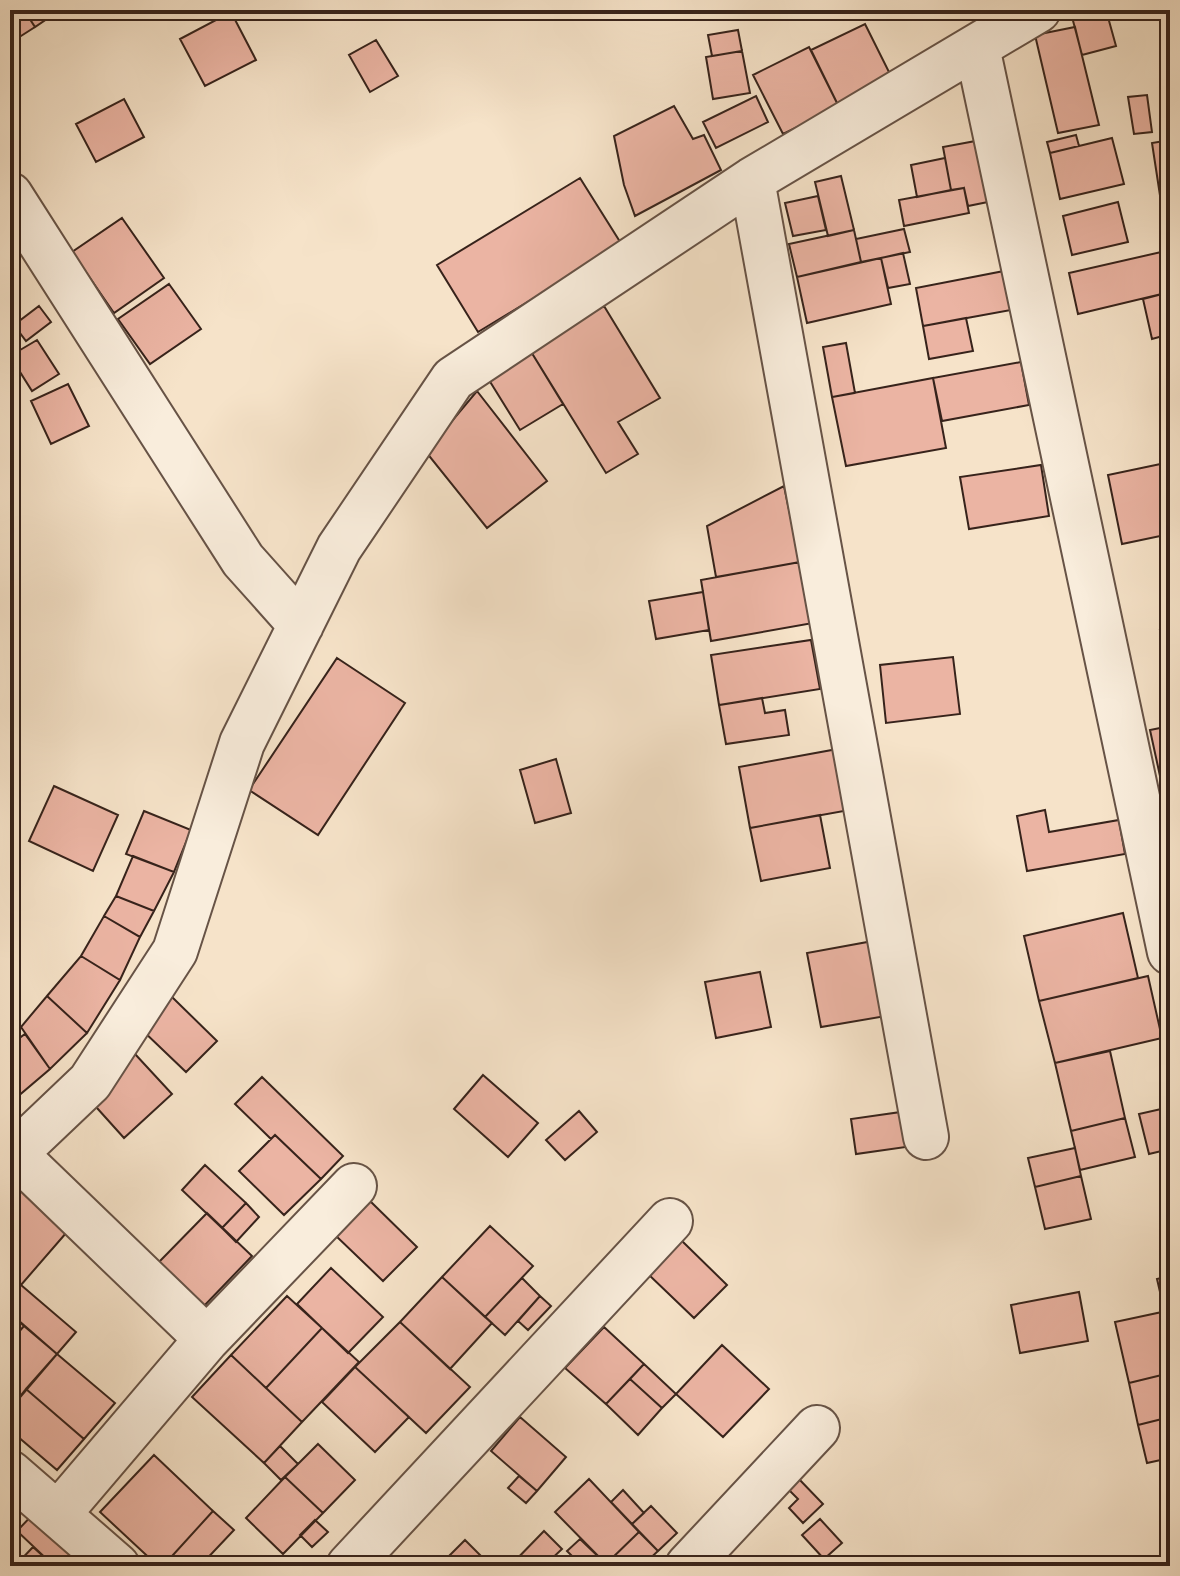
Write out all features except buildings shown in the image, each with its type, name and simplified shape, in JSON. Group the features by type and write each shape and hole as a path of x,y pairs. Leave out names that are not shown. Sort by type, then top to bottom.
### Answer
{"street":[{"path":"207,1339 12,1156 90,1082 175,951 242,743 339,548 453,379 752,180 1034,11"},
{"path":"977,47 1170,952"},
{"path":"752,180 926,1137"},
{"path":"10,195 243,560 301,625"},
{"path":"58,1514 207,1339 354,1186"},
{"path":"349,1566 670,1221"},
{"path":"688,1566 817,1428"},
{"path":"10,1473 117,1566"}]}
